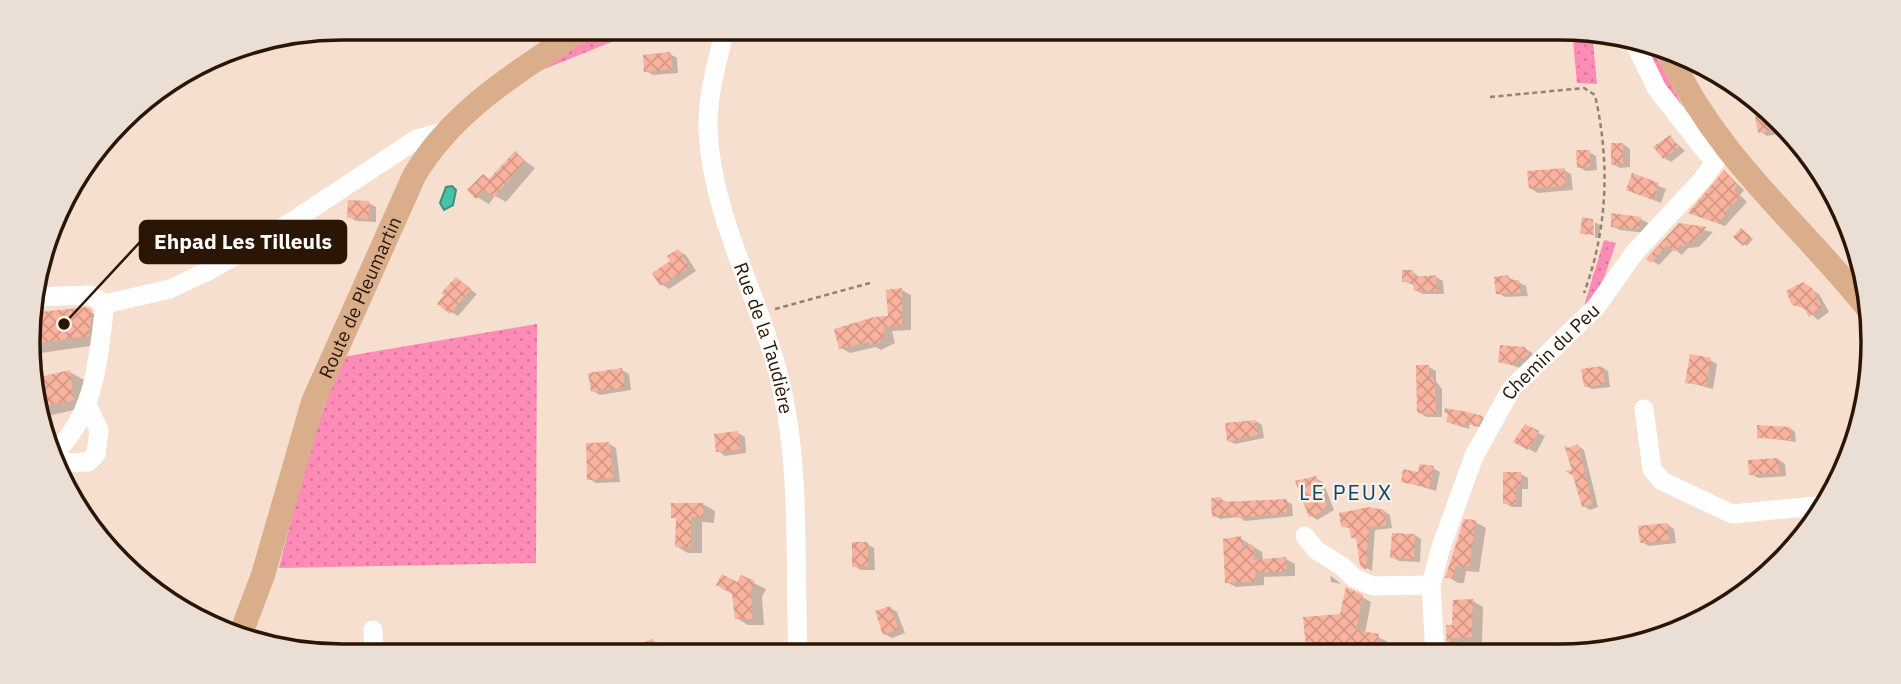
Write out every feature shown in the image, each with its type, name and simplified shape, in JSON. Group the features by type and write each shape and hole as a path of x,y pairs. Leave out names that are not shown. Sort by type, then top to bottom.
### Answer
{"main road":[{"name":"Route de Pleumartin","path":"243,627 263,575 313,402 414,176 444,132 491,91 565,40"},
{"path":"1673,63 1719,155 1857,298"}],"street":[{"name":"Rue de la Taudière","path":"723,40 709,109 709,146 724,213 779,375 795,506 798,644"},
{"path":"1639,51 1657,89 1719,155"},
{"path":"44,297 90,295 105,304 170,289 267,238 417,139 444,132"},
{"name":"Chemin du Peu","path":"1434,644 1431,585 1440,550 1474,456 1499,411 1520,379 1596,307 1635,252 1702,180 1719,155"},
{"path":"59,446 87,405 94,388 105,304"},
{"path":"66,463 88,462 96,454 99,430 87,405"},
{"path":"1644,409 1652,469 1662,481 1732,514 1812,506"},
{"path":"1306,536 1316,550 1343,566 1354,579 1373,586 1431,585"},
{"path":"373,630 374,644"}],"path":[{"path":"1490,97 1584,89 1595,95 1604,136 1606,191 1592,271 1575,327"},
{"path":"759,314 870,283"}],"shaded area":[{"path":"586,40 616,40 542,70"},
{"path":"1573,41 1593,42 1597,84 1577,83"},
{"path":"1648,54 1656,56 1687,115 1681,116"},
{"path":"1604,240 1616,243 1604,278 1588,306 1584,306"},
{"path":"537,324 536,563 279,568 308,453 342,357"}],"water":[{"path":"452,186 456,190 453,205 444,210 440,203 446,187"}],"building":[{"path":"670,52 672,69 644,72 643,55"},
{"path":"1758,115 1769,126 1770,131 1758,133 1755,116"},
{"path":"1670,135 1679,147 1663,159 1653,147"},
{"path":"1611,143 1623,143 1623,164 1611,165"},
{"path":"1576,150 1590,150 1590,167 1577,168"},
{"path":"515,151 525,161 494,197 484,190 476,199 467,190 483,174 489,179"},
{"path":"1565,168 1566,186 1529,189 1527,171"},
{"path":"1724,170 1738,185 1734,190 1741,197 1726,210 1727,214 1717,223 1688,213"},
{"path":"1632,173 1659,183 1653,200 1626,190"},
{"path":"348,200 369,201 369,219 347,218"},
{"path":"1611,213 1641,217 1639,229 1611,227"},
{"path":"1582,217 1593,219 1594,235 1580,234"},
{"path":"1679,223 1707,227 1690,244 1687,241 1683,247 1681,244 1674,252 1667,245 1651,263 1646,259"},
{"path":"1741,228 1751,237 1743,246 1733,237"},
{"path":"678,249 690,267 660,286 652,273 670,261 667,256"},
{"path":"1402,270 1413,270 1414,277 1436,275 1437,291 1414,291 1413,283 1402,282"},
{"path":"1508,275 1509,280 1519,280 1521,293 1496,294 1494,277"},
{"path":"456,277 471,289 450,314 437,304 444,295 441,293"},
{"path":"1803,282 1812,288 1822,307 1809,317 1804,308 1792,305 1786,291"},
{"path":"902,288 902,325 884,327 886,338 879,339 880,343 870,345 869,342 839,349 834,329 874,317 888,316 886,290"},
{"path":"87,307 92,310 89,336 40,343 42,312"},
{"path":"1500,345 1525,347 1528,355 1511,365 1498,362"},
{"path":"1690,354 1711,358 1706,386 1685,383"},
{"path":"1416,365 1429,365 1429,377 1433,377 1435,383 1436,414 1417,413"},
{"path":"1602,366 1605,384 1584,387 1581,369"},
{"path":"622,368 625,387 591,392 588,373"},
{"path":"70,370 74,400 47,405 43,376"},
{"path":"1445,408 1483,416 1476,427 1465,422 1463,427 1446,422 1448,414 1444,412"},
{"path":"1256,420 1258,435 1227,442 1225,423"},
{"path":"1525,424 1539,431 1528,450 1513,442"},
{"path":"1757,425 1790,427 1791,440 1757,438"},
{"path":"738,431 740,450 716,452 714,434"},
{"path":"609,442 614,478 587,480 586,443"},
{"path":"1578,444 1592,504 1582,507 1573,476 1565,471 1572,470 1564,445 1568,448"},
{"path":"1778,458 1779,473 1749,475 1748,460"},
{"path":"1420,464 1434,466 1429,488 1401,482 1403,469 1418,472"},
{"path":"1503,472 1521,472 1521,486 1516,486 1516,504 1503,504"},
{"path":"1316,476 1327,506 1318,514 1309,517 1295,481"},
{"path":"1221,497 1222,502 1287,499 1287,513 1237,518 1237,514 1212,517 1211,498"},
{"path":"671,503 704,503 703,517 691,517 691,547 675,547 676,518 671,518"},
{"path":"1369,507 1384,510 1386,525 1369,527 1366,570 1360,566 1356,538 1351,538 1349,526 1341,527 1339,513"},
{"path":"1464,519 1476,520 1469,567 1455,566 1454,578 1445,578"},
{"path":"1667,523 1669,540 1640,543 1638,526"},
{"path":"1392,533 1415,534 1414,559 1390,558"},
{"path":"1241,536 1242,546 1253,545 1254,560 1286,557 1286,571 1255,573 1256,581 1225,583 1223,539"},
{"path":"852,542 868,542 868,566 852,567"},
{"path":"722,574 737,582 741,575 755,581 751,590 753,619 735,619 732,594 716,585"},
{"path":"1346,587 1363,595 1356,630 1379,634 1377,644 1306,644 1303,617 1340,614"},
{"path":"1473,599 1472,637 1450,638 1451,644 1447,644 1446,625 1452,625 1453,600"},
{"path":"890,606 899,629 883,635 875,611"},
{"path":"653,639 655,644 639,644"}],"place":[{"name":"Ehpad Les Tilleuls","path":"64,324"}],"district":[{"name":"LE PEUX","path":"1346,493"}]}
